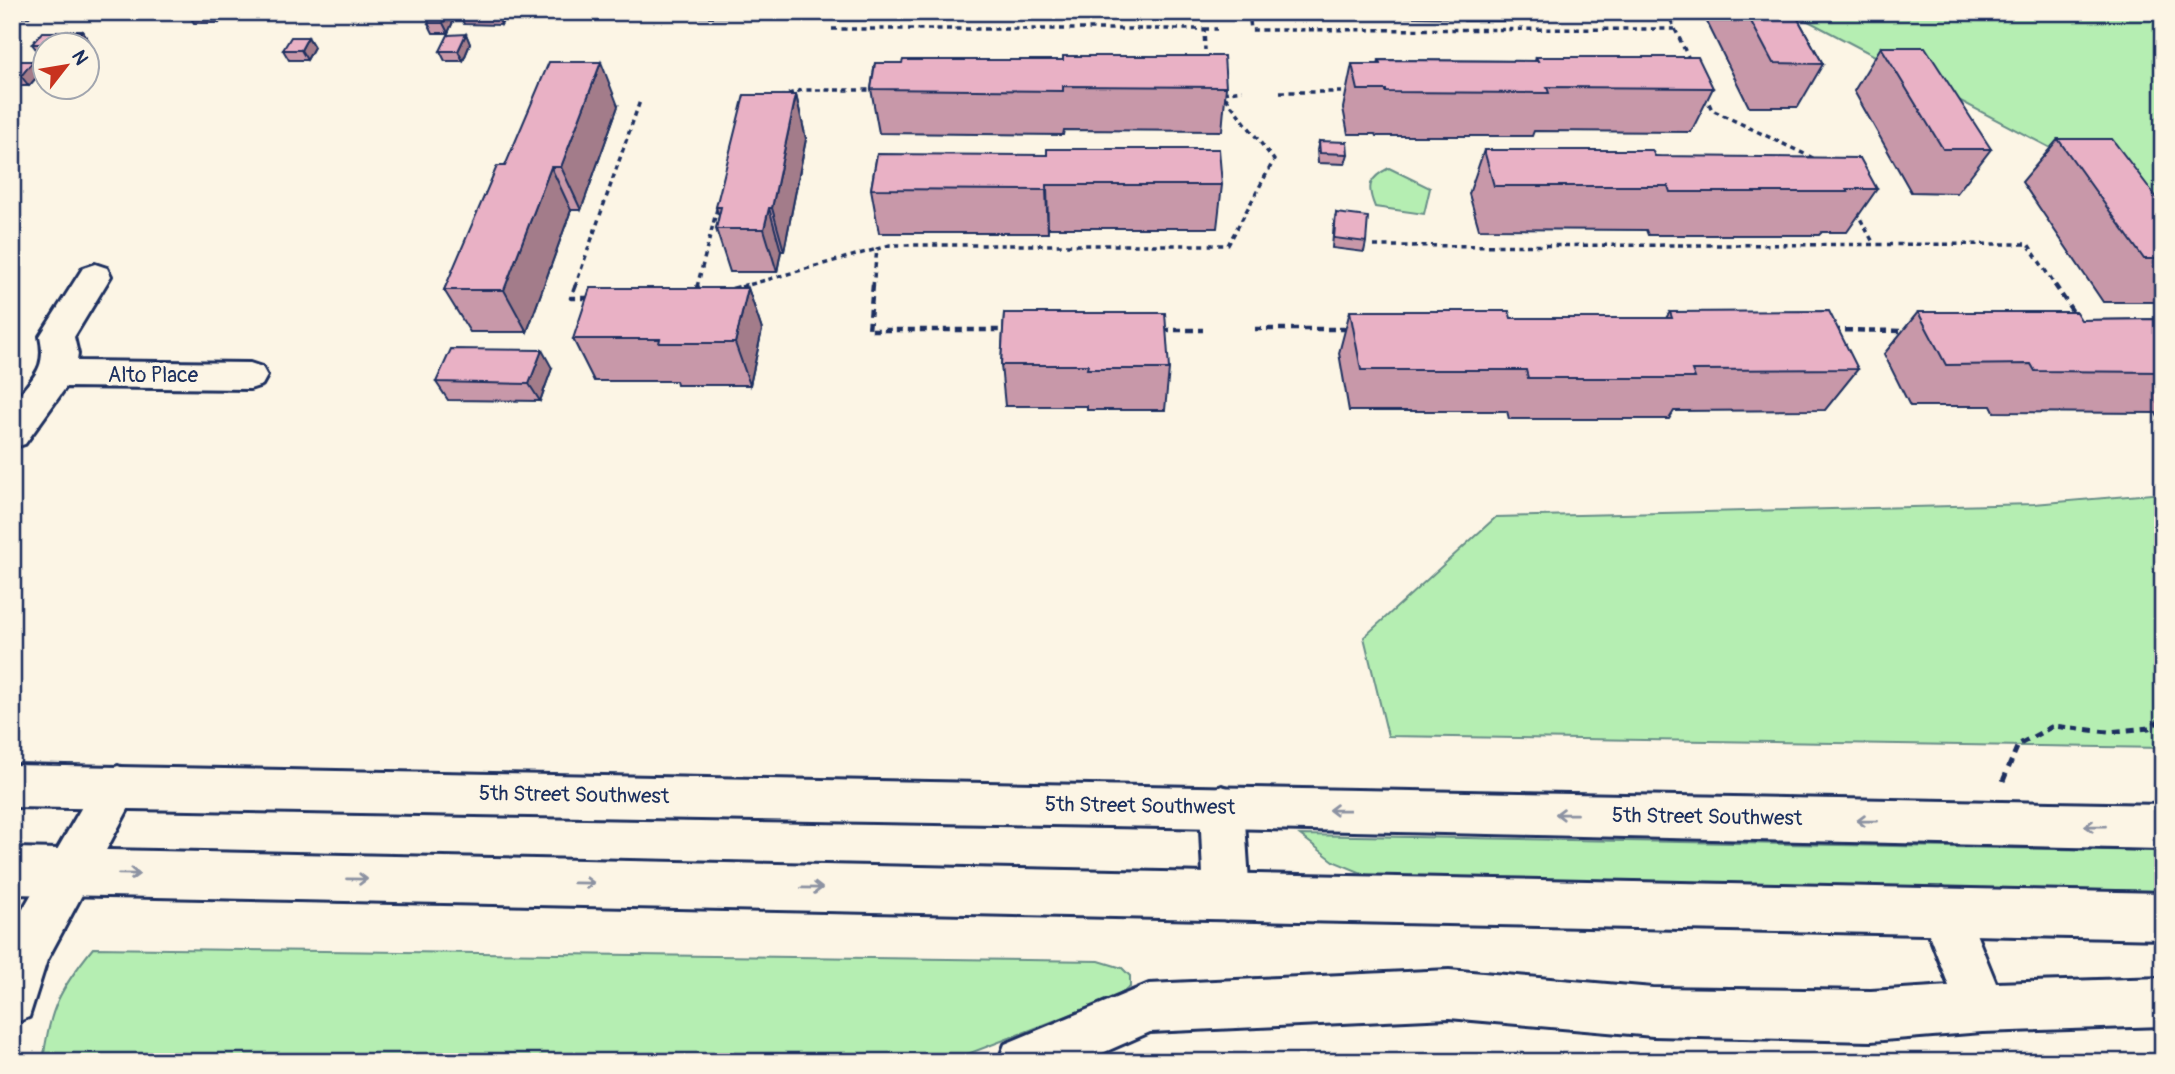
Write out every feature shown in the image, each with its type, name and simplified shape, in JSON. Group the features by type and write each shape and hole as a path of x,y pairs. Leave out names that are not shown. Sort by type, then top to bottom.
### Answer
{"main road":[{"path":"12,434 56,374 61,354 57,336 94,276"},
{"name":"Alto Place","path":"56,374 250,376"},
{"name":"5th Street Southwest","path":"12,786 2163,827"},
{"path":"12,1000 25,952 118,787"},
{"path":"1222,807 1227,897"},
{"path":"12,871 2163,916"},
{"path":"1943,912 1983,1008"},
{"path":"1023,1062 1149,1009 1449,994 1666,1013 1871,1016 1983,1008 2163,1002"}],"path":[{"path":"1249,12 1251,30 1675,29"},
{"path":"1667,12 1692,67"},
{"path":"832,29 1217,29"},
{"path":"1204,29 1205,50"},
{"path":"720,292 890,245 1228,245 1274,160 1216,85"},
{"path":"772,99 802,90 879,90"},
{"path":"1222,93 1242,90"},
{"path":"1280,92 1362,92"},
{"path":"1703,92 1712,110 1820,162"},
{"path":"598,298 571,298 640,101"},
{"path":"694,300 720,199"},
{"path":"1850,200 1874,244"},
{"path":"1374,246 2028,244 2079,320"},
{"path":"877,249 869,330 1008,330"},
{"path":"1255,329 1360,329"},
{"path":"1161,330 1203,330"},
{"path":"1825,330 1921,331"},
{"path":"2001,785 2018,745 2053,726 2108,732 2149,729 2163,718"}],"green space":[{"path":"1791,12 2163,12 2163,207"},
{"path":"1389,168 1430,188 1424,214 1375,207 1371,183 1377,175"},
{"path":"2163,493 2163,748 1388,736 1364,637 1496,517 2034,504"},
{"path":"1300,835 2163,851 2163,891 1374,878 1335,862"},
{"path":"93,948 1099,961 1122,968 1130,976 1130,987 1116,997 947,1062 43,1062 49,1028 58,1000"}],"building":[{"path":"433,12 448,12 443,23 428,23"},
{"path":"1746,12 1794,12 1823,64 1773,63"},
{"path":"466,34 458,51 440,51 448,35"},
{"path":"291,37 308,37 301,50 283,50"},
{"path":"1881,47 1925,47 1991,149 1943,149"},
{"path":"1063,56 1224,56 1226,87 1063,86 1063,91 871,89 875,63 902,63 903,60 1063,60"},
{"path":"1536,57 1698,57 1713,88 1547,87 1549,93 1386,92 1358,90 1352,64 1380,64 1379,60 1538,61"},
{"path":"19,61 32,61 21,76 12,76 12,69"},
{"path":"549,62 601,62 561,167 551,167 504,290 444,290 497,166 505,166"},
{"path":"744,95 796,95 772,208 769,208 764,229 716,229 721,207 716,207"},
{"path":"2058,139 2112,139 2163,206 2163,259 2144,259"},
{"path":"1319,141 1347,142 1348,154 1320,153"},
{"path":"1047,149 1219,149 1222,185 1047,185 1046,190 871,189 877,154 1047,155"},
{"path":"1484,150 1652,150 1655,156 1860,158 1877,189 1846,189 1848,192 1670,192 1668,186 1494,186"},
{"path":"1336,213 1368,217 1366,242 1334,238"},
{"path":"590,288 748,288 735,343 659,343 660,339 573,339"},
{"path":"1350,311 1509,311 1511,318 1672,318 1670,312 1829,311 1858,369 1692,370 1695,378 1528,378 1526,370 1361,370"},
{"path":"1918,312 2076,312 2081,320 2163,319 2163,372 2035,371 2031,364 1946,365"},
{"path":"1004,313 1165,313 1169,369 1001,365"},
{"path":"451,349 542,350 529,384 436,382"}]}
